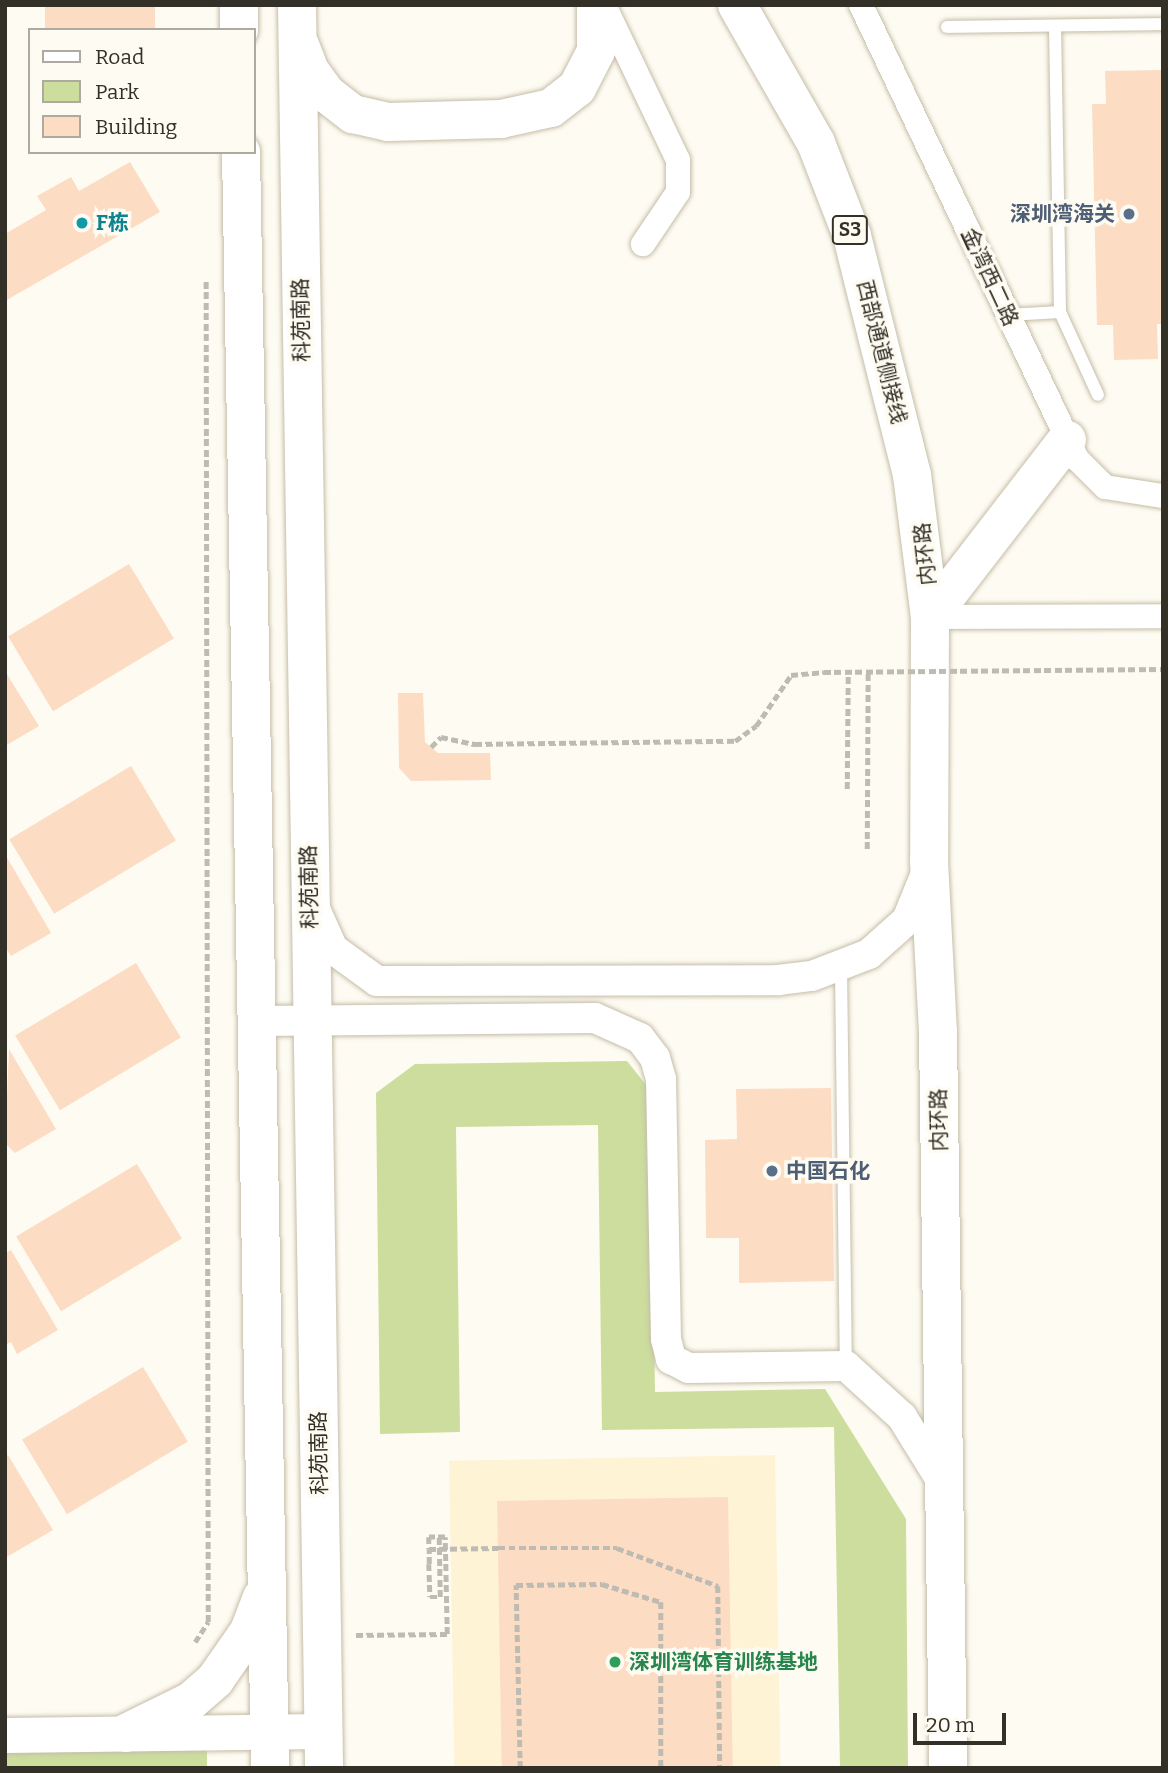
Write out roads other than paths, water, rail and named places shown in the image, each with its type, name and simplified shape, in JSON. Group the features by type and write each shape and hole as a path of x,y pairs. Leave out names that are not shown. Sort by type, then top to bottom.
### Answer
{"main road":[{"path":"239,5 239,28"},
{"path":"297,21 310,71 353,114 388,122 501,119 551,108 577,88 596,51 596,5"},
{"name":"西部通道侧接线","path":"737,5 816,143 852,236 912,475"},
{"name":"科苑南路","path":"297,21 324,1749"},
{"path":"242,154 269,1749"},
{"path":"930,617 1067,440"},
{"name":"内环路","path":"912,475 930,617 929,861 939,1032 948,1768"},
{"path":"126,1733 191,1701 215,1680 249,1632 267,1585"},
{"path":"5,1735 126,1733 269,1749 324,1749"}],"street":[{"path":"604,5 678,160 678,192 643,244"},
{"name":"金湾西二路","path":"860,5 1067,440 1090,475 1105,486 1163,496"},
{"path":"930,617 1163,616"},
{"path":"310,890 333,949 377,981 778,980 841,967 869,954 907,920 929,861"},
{"path":"257,1021 595,1018 639,1038 655,1058 661,1079 666,1339 671,1360 689,1368 846,1366 902,1418 943,1483"}],"lane":[{"path":"947,27 1163,24"},
{"path":"1055,26 1060,312 1098,395"},
{"path":"1008,315 1060,312"},
{"path":"841,967 846,1366"}],"place":[{"name":"深圳湾海关","path":"1129,214"},
{"name":"F栋","path":"82,223"},
{"name":"中国石化","path":"772,1171"},
{"name":"深圳湾体育训练基地","path":"615,1662"}]}
